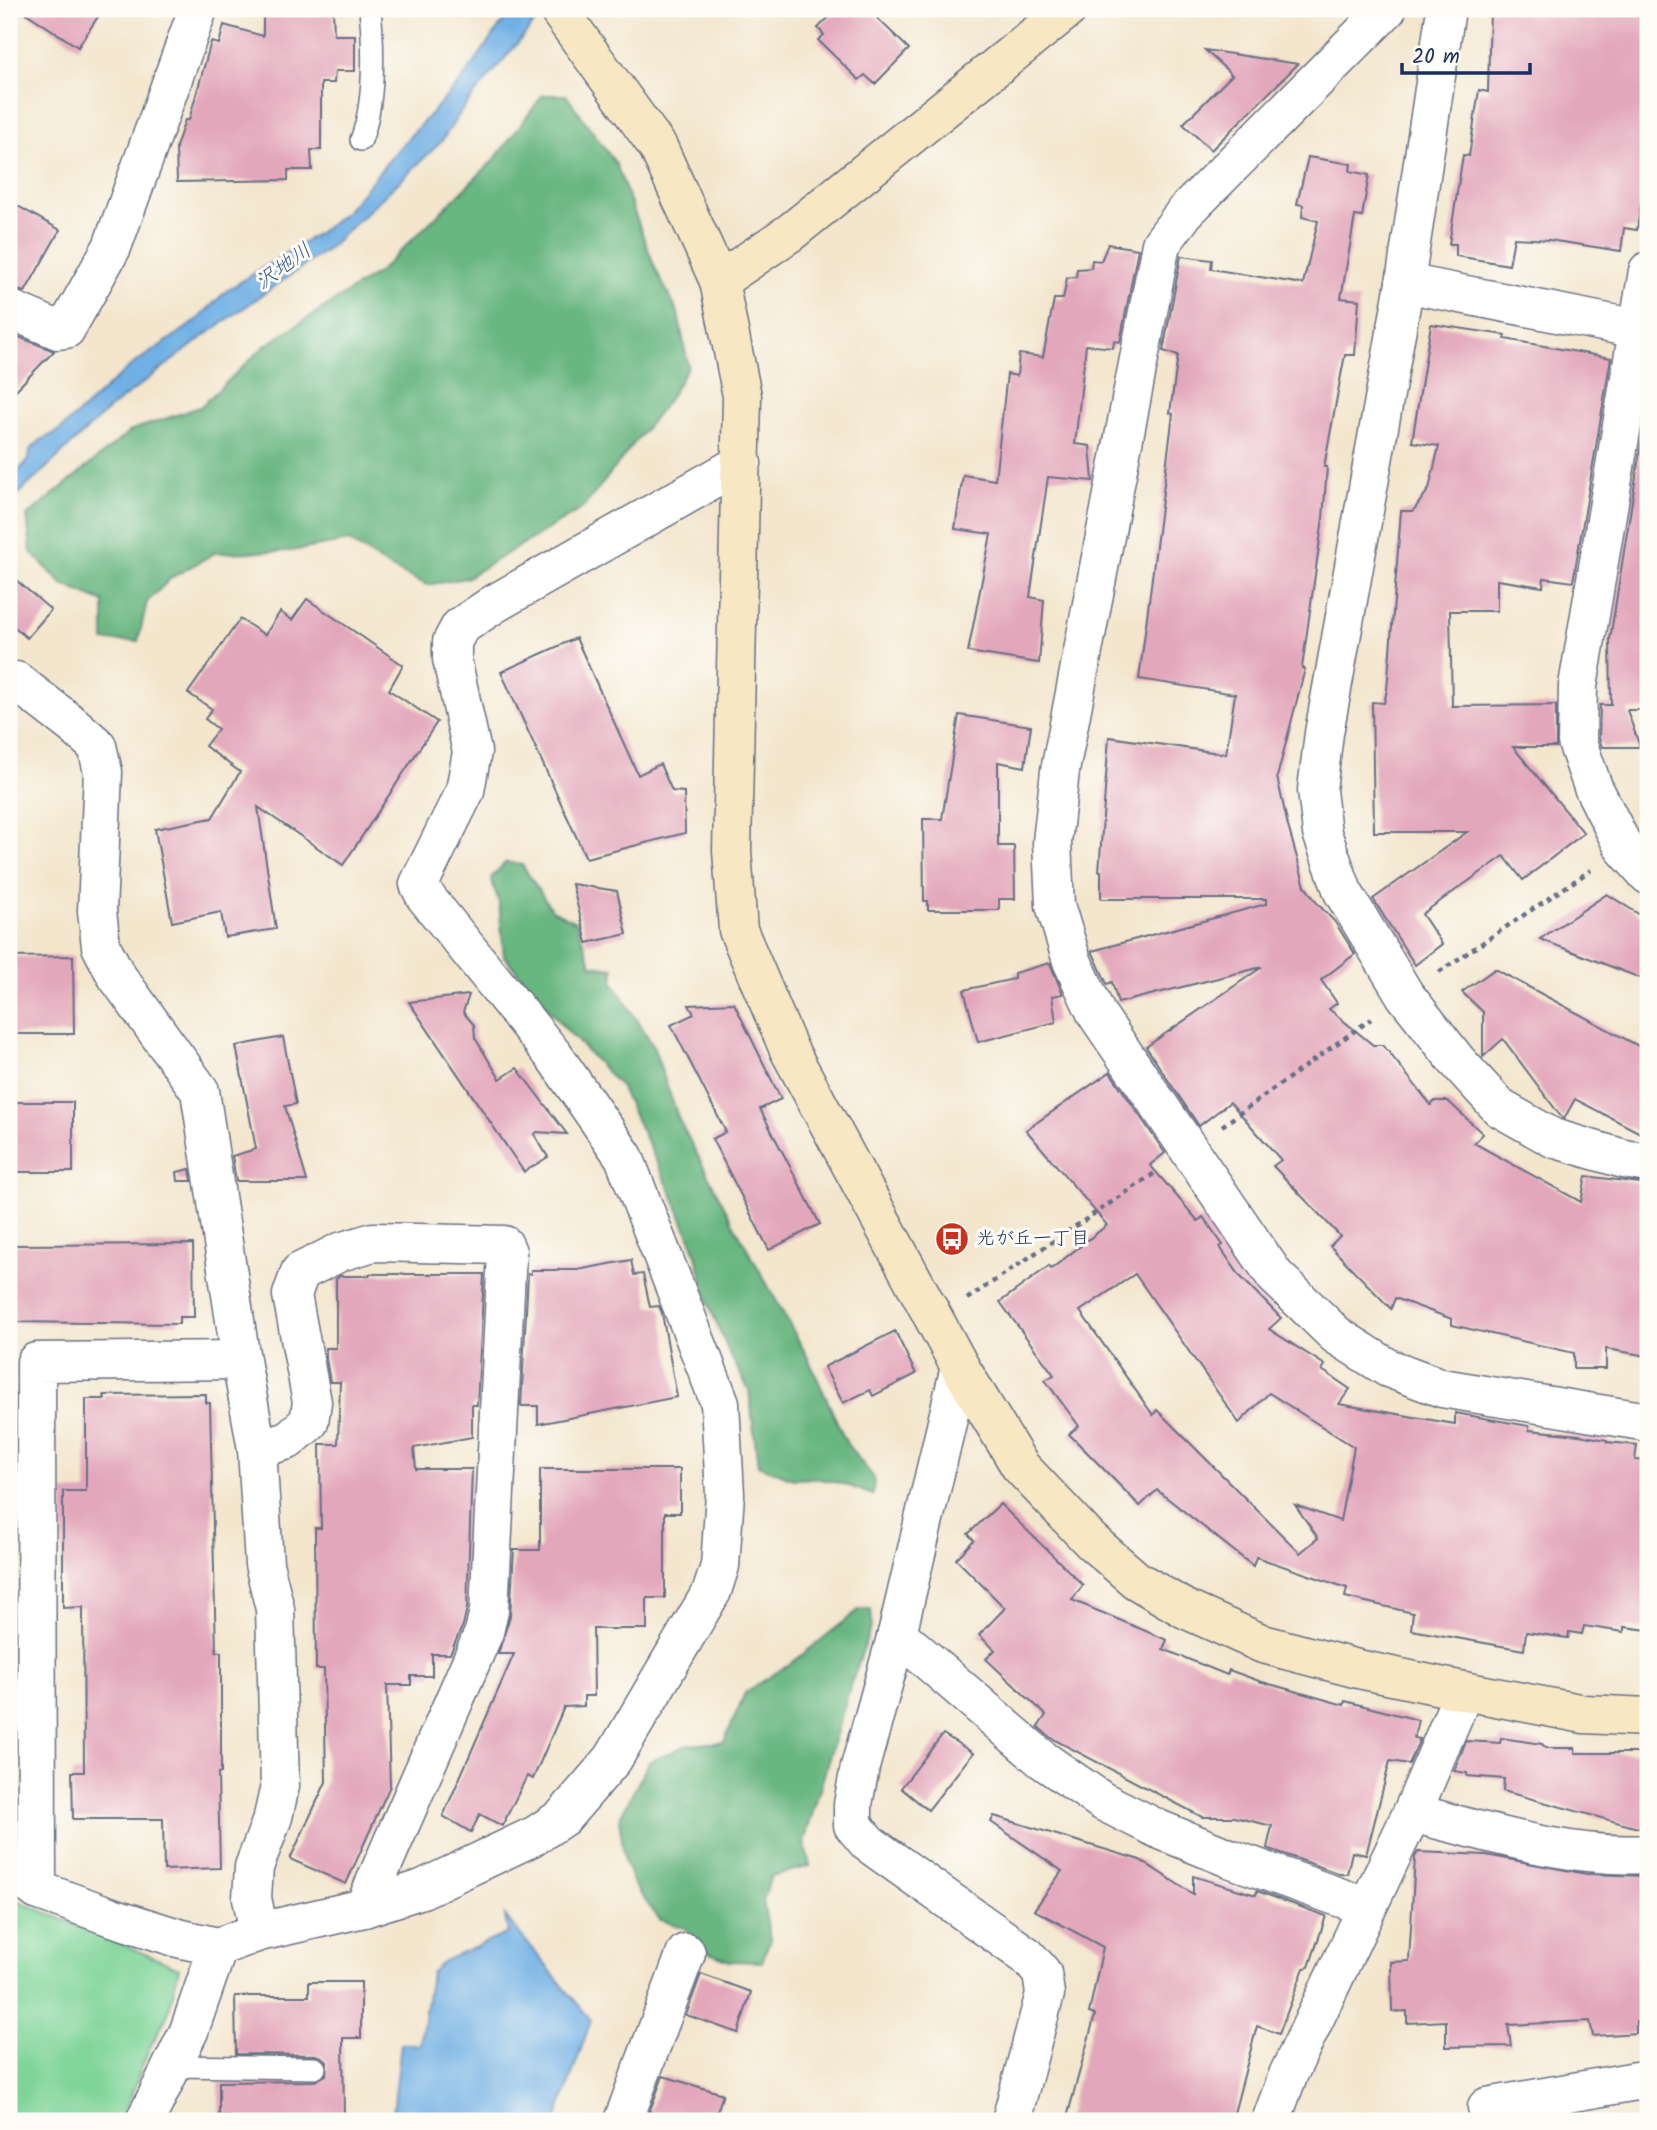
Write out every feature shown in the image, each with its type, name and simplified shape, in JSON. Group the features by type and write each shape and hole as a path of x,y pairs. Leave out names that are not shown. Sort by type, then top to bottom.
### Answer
{"street":[{"path":"9,309 58,330 66,329 112,247 198,9"},
{"path":"558,9 658,147 719,281 743,396 732,850 738,929 789,1050 960,1367 1020,1466 1091,1541 1136,1580 1185,1609 1263,1644 1358,1669 1584,1714 1648,1717"},
{"path":"719,281 791,232 1068,9"},
{"path":"1387,9 1185,212 1161,244 1060,771 1052,842 1055,905 1072,961 1096,1013 1275,1276 1336,1335 1388,1368 1442,1388 1648,1422"},
{"path":"1446,9 1405,283 1324,733 1317,790 1322,833 1343,892 1405,995 1457,1061 1500,1108 1553,1138 1624,1159 1648,1163"},
{"path":"1636,861 1593,787 1577,742 1578,685 1643,330 1648,271"},
{"path":"1405,283 1643,330"},
{"path":"241,1360 36,1363 23,1879 112,1917 178,1938 218,1947 259,1932 364,1908 422,1889 536,1835 563,1817 613,1759 712,1591 720,1566 725,1494 720,1403 624,1157 554,1056 425,896 419,884 465,791 472,752 452,659 452,642 460,627 495,604 742,463"},
{"path":"16,681 97,746 103,772 97,911 101,946 116,975 200,1091 257,1448 264,1564 275,1609 280,1786 273,1817 254,1867 252,1898 259,1932"},
{"path":"257,1448 288,1440 309,1422 312,1402 292,1295 300,1272 340,1252 373,1242 504,1245 507,1252 489,1611 484,1632 364,1908"},
{"path":"960,1367 897,1634 860,1767 852,1804 852,1825 868,1843 1027,1956 1042,1973 1045,1994 1011,2121"},
{"path":"897,1634 1043,1760 1102,1801 1158,1829 1229,1858 1367,1907"},
{"path":"1271,2121 1288,2075 1412,1813 1464,1691"},
{"path":"1412,1813 1578,1851 1648,1854"},
{"path":"145,2121 189,2031 218,1947"},
{"path":"623,2121 686,1954"},
{"path":"1488,2107 1648,2079"}],"lane":[{"path":"361,140 369,111 372,46 370,9"},
{"path":"172,2066 315,2068"}],"path":[{"path":"935,1321 1188,1150 1405,995 1636,861"}],"green space":[{"path":"543,95 566,95 616,164 656,270 678,313 688,366 669,399 583,508 466,578 427,585 387,566 349,541 291,551 215,553 171,578 147,602 138,641 104,641 104,602 63,585 31,552 27,516 132,430 200,407 266,345 379,272 494,160"},
{"path":"506,862 522,865 552,910 576,922 592,965 614,968 613,982 653,1046 679,1120 807,1356 847,1444 874,1478 873,1495 844,1484 815,1478 793,1479 758,1465 749,1390 730,1355 708,1303 695,1251 673,1196 620,1086 562,1025 504,956 499,903 491,878"},
{"path":"860,1609 871,1609 872,1625 851,1684 804,1842 810,1866 771,1876 763,1901 770,1939 762,1962 730,1961 704,1951 685,1928 660,1920 635,1887 625,1862 619,1819 649,1762 687,1745 724,1742 745,1693 797,1659"},
{"path":"9,1897 179,1968 168,2014 149,2049 121,2121 9,2121"}],"water":[{"name":"沢地川","path":"512,9 546,9 464,107 441,142 329,248 211,331 109,409 9,503 9,482 29,459 30,450 41,440 59,431 129,367 195,322 226,291 320,232 346,212 400,147 461,81"},
{"path":"505,1916 591,2020 556,2121 392,2121 401,2044 420,2045 431,1973 444,1961 508,1933"}],"building":[{"path":"20,9 103,9 78,47"},
{"path":"263,9 333,9 334,35 355,35 355,71 335,71 334,83 321,83 321,150 311,150 312,170 288,170 288,180 177,182 176,147 185,120 189,120 211,42 219,44 224,25 263,36"},
{"path":"837,9 868,9 909,49 875,84 865,75 859,80 818,40 824,35 818,28"},
{"path":"1490,9 1648,9 1648,155 1637,230 1624,228 1621,251 1549,240 1514,238 1509,265 1456,256 1456,244 1449,244 1463,155 1469,156 1479,90 1488,92"},
{"path":"1205,50 1298,64 1211,150 1183,124 1232,75"},
{"path":"1308,157 1351,164 1350,171 1369,175 1362,217 1355,216 1341,298 1359,300 1355,355 1345,355 1324,467 1327,467 1323,518 1302,668 1305,669 1277,777 1305,886 1335,922 1355,954 1321,980 1337,1003 1329,1009 1373,1045 1383,1045 1431,1105 1435,1101 1448,1101 1483,1134 1474,1143 1581,1202 1586,1176 1648,1184 1648,1356 1606,1349 1606,1369 1574,1369 1574,1353 1452,1325 1452,1319 1395,1298 1391,1309 1330,1246 1340,1236 1273,1166 1281,1160 1230,1102 1199,1126 1146,1047 1262,967 1118,1003 1112,982 1107,984 1092,951 1266,904 1266,899 1101,899 1099,871 1109,737 1226,754 1235,694 1139,679 1178,355 1163,351 1181,256 1212,260 1211,269 1303,284 1318,221 1302,217 1303,205 1297,204"},
{"path":"9,201 60,230 25,292 9,288"},
{"path":"1108,244 1138,249 1120,342 1114,341 1113,348 1086,345 1075,444 1090,446 1093,481 1048,477 1030,597 1044,600 1039,663 968,652 991,534 955,529 963,475 995,480 1007,374 1017,376 1019,354 1043,357 1054,299 1063,299 1067,278 1076,277 1077,269 1091,268 1092,260 1101,261"},
{"path":"1431,324 1505,335 1505,339 1611,358 1573,582 1544,578 1543,587 1497,580 1497,611 1450,611 1452,706 1556,705 1556,747 1513,747 1584,833 1523,880 1504,856 1422,914 1442,944 1415,965 1373,899 1467,832 1374,832 1372,702 1384,703 1387,690 1401,511 1413,511 1429,489 1439,446 1412,442"},
{"path":"9,333 54,351 9,397"},
{"path":"1648,401 1648,710 1627,710 1640,747 1602,747 1599,738 1600,705 1611,705 1610,639"},
{"path":"9,574 51,610 27,638 9,622"},
{"path":"307,599 403,665 389,690 437,722 343,865 258,807 276,929 225,937 221,912 172,922 155,829 212,818 240,772 205,746 218,729 205,719 212,709 188,693 240,619 265,635 280,612 292,620"},
{"path":"576,638 638,775 660,764 672,791 684,792 685,833 586,858 501,672"},
{"path":"959,715 1031,726 1025,767 998,762 998,846 1014,846 1015,899 999,899 999,910 928,910 928,901 924,901 923,819 942,819"},
{"path":"572,884 617,891 627,934 587,943"},
{"path":"1607,894 1648,920 1648,981 1540,939"},
{"path":"73,956 74,1034 9,1034 9,957"},
{"path":"1050,963 1063,994 1052,996 1056,1022 978,1042 964,990 1014,979 1014,973"},
{"path":"1495,969 1648,1051 1648,1137 1575,1099 1564,1119 1562,1118 1503,1039 1483,1057 1483,1012 1462,992"},
{"path":"469,995 463,1012 474,1025 475,1038 500,1079 517,1068 567,1134 534,1134 548,1157 524,1172 409,1002"},
{"path":"734,1003 781,1099 760,1109 820,1224 769,1250 712,1139 726,1132 671,1025 694,1014 689,1005"},
{"path":"283,1037 296,1104 285,1106 307,1181 236,1181 232,1156 256,1149 236,1046"},
{"path":"1110,1072 1165,1153 1150,1165 1198,1221 1203,1217 1240,1276 1281,1318 1269,1329 1325,1365 1322,1370 1350,1389 1339,1404 1455,1424 1455,1413 1529,1426 1529,1430 1637,1445 1635,1460 1648,1461 1648,1630 1624,1627 1624,1632 1584,1626 1582,1634 1569,1632 1568,1638 1526,1632 1524,1650 1411,1630 1413,1613 1345,1597 1347,1588 1256,1557 1253,1566 1157,1490 1140,1506 1069,1434 1079,1426 1045,1380 1054,1375 1000,1302 1049,1266 1051,1269 1107,1225 1026,1130","holes":["1135,1274 1239,1423 1269,1393 1354,1447 1340,1521 1295,1505 1318,1538 1300,1553 1157,1410 1153,1415 1080,1311"]},
{"path":"9,1102 73,1102 73,1172 9,1172"},
{"path":"190,1169 192,1181 178,1181 177,1172"},
{"path":"193,1244 194,1317 179,1317 179,1324 9,1322 9,1245"},
{"path":"631,1260 634,1275 643,1274 650,1307 659,1306 662,1313 677,1397 538,1424 538,1406 521,1406 528,1274 531,1274 531,1270 577,1270"},
{"path":"484,1274 477,1405 472,1405 472,1437 414,1448 416,1469 472,1469 467,1608 463,1625 450,1654 432,1654 432,1676 411,1676 411,1685 387,1685 390,1786 346,1884 290,1859 326,1782 324,1669 316,1669 315,1528 321,1528 320,1444 338,1444 340,1382 330,1382 326,1348 336,1348 336,1279 340,1276"},
{"path":"895,1331 916,1374 873,1396 870,1390 843,1403 824,1367"},
{"path":"206,1394 206,1403 210,1403 216,1652 221,1652 221,1773 218,1773 220,1868 164,1870 163,1819 73,1819 72,1772 84,1772 83,1607 63,1608 63,1491 86,1491 86,1399 105,1399 104,1395"},
{"path":"540,1469 680,1469 680,1513 665,1513 665,1598 647,1598 647,1629 593,1629 594,1696 584,1696 584,1706 564,1707 533,1779 527,1776 502,1826 480,1814 471,1832 443,1816 514,1654 498,1654 510,1616 514,1550 540,1550"},
{"path":"1000,1504 1083,1585 1072,1600 1167,1640 1163,1649 1227,1675 1229,1670 1344,1705 1345,1701 1418,1720 1414,1738 1420,1739 1409,1764 1390,1761 1366,1855 1352,1852 1347,1874 1340,1874 1267,1848 1272,1826 1235,1817 1202,1817 1051,1738 1038,1727 1046,1715 986,1659 995,1650 979,1635 1005,1608 956,1559 974,1540 968,1534"},
{"path":"943,1734 973,1753 928,1810 901,1788"},
{"path":"1501,1738 1542,1744 1546,1748 1575,1748 1575,1753 1648,1753 1648,1815 1645,1815 1645,1830 1503,1791 1504,1779 1467,1776 1467,1773 1454,1771 1466,1741 1500,1743"},
{"path":"994,1816 1140,1860 1193,1894 1193,1876 1256,1895 1257,1891 1326,1916 1309,1967 1304,1968 1279,2034 1257,2026 1232,2121 1066,2121 1095,2015 1089,2013 1103,1947 1034,1910 1062,1871 991,1822"},
{"path":"1418,1852 1486,1855 1587,1874 1645,1876 1645,1889 1648,1889 1648,2009 1645,2009 1646,2020 1636,2021 1636,2033 1593,2036 1590,2021 1508,2025 1511,2046 1446,2047 1446,2021 1407,2023 1407,2011 1392,2012 1391,1962 1409,1961 1415,1857"},
{"path":"701,1974 751,1992 738,2033 686,2015"},
{"path":"309,1982 361,1982 361,2038 343,2038 344,2121 229,2121 229,2116 219,2116 219,2082 315,2081 326,2075 327,2062 316,2055 236,2054 235,1996 309,1996"},
{"path":"663,2076 723,2094 714,2121 646,2121"}],"place":[{"name":"光が丘一丁目","path":"952,1239"}]}
